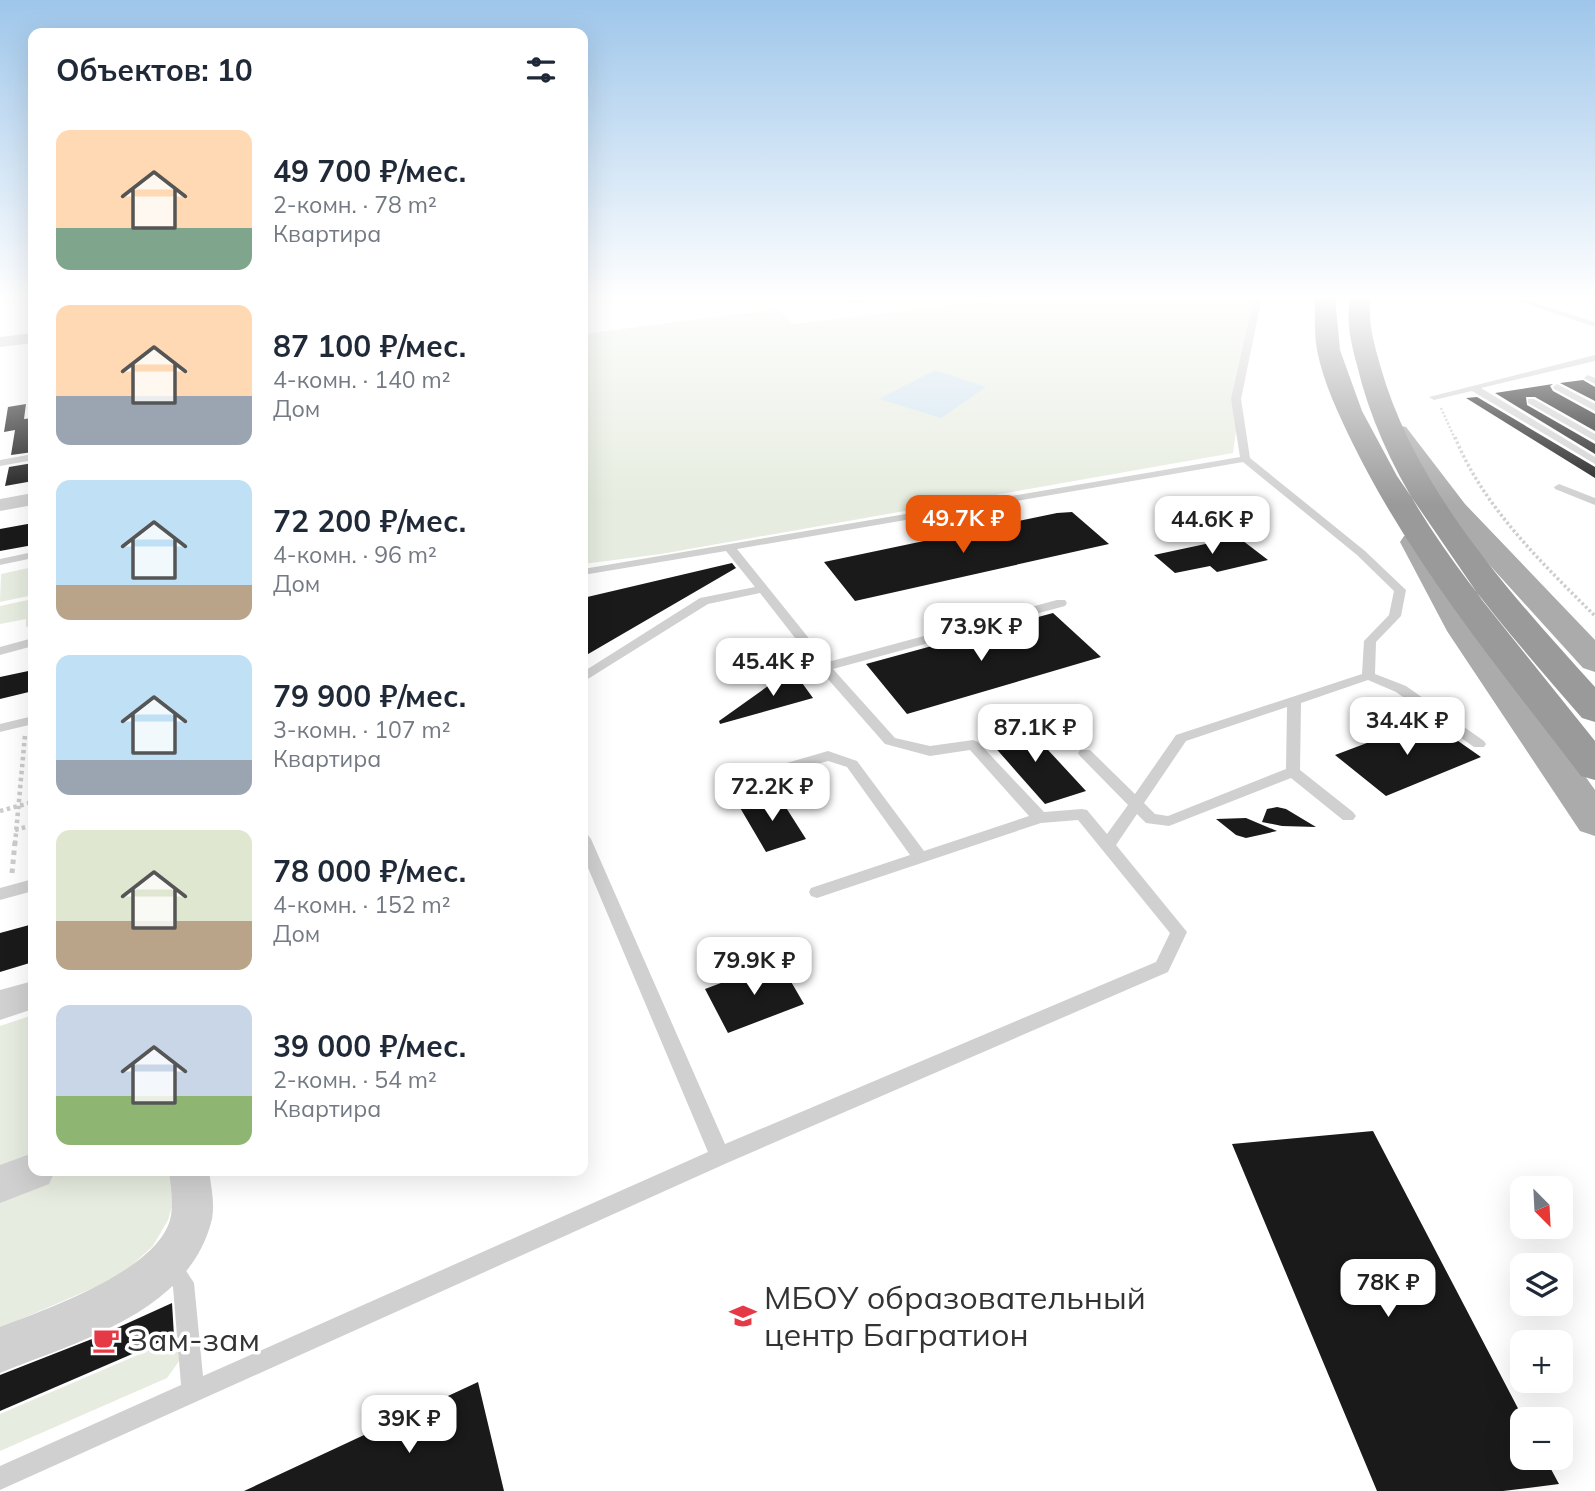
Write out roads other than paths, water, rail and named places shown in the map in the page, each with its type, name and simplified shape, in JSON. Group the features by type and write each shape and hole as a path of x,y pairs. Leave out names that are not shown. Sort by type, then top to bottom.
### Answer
{"highway":[{"path":"1334,367 1347,410 1400,504 1435,558 1595,767"},
{"path":"1368,367 1397,445 1432,502 1489,585 1595,710"}],"main road":[{"path":"1387,421 1455,510 1595,661"},
{"path":"1400,504 1419,552 1464,631 1595,821"}],"street":[{"path":"0,505 28,500"},
{"path":"0,1005 28,997"},
{"path":"0,1184 28,1174"},
{"path":"0,1350 122,1298 146,1282 167,1262 183,1240 191,1220 189,1176"}],"lane":[{"path":"1243,367 1236,399 1245,459 1362,553 1400,590 1395,616 1370,640 1368,676"},
{"path":"1434,397 1560,367"},
{"path":"1557,387 1595,408"},
{"path":"1474,388 1595,461"},
{"path":"1531,401 1595,438"},
{"path":"0,463 28,458"},
{"path":"588,571 1245,459"},
{"path":"1559,487 1595,502"},
{"path":"730,548 825,667 890,741 930,751 973,745 1040,818"},
{"path":"0,562 28,556"},
{"path":"588,675 704,601 763,589"},
{"path":"825,667 1060,603"},
{"path":"0,651 28,643"},
{"path":"1107,846 1181,738 1368,676 1401,689 1479,744"},
{"path":"1293,772 1294,701"},
{"path":"0,728 28,721"},
{"path":"1086,752 1151,819 1169,821 1293,772"},
{"path":"740,781 828,756 852,764 921,858"},
{"path":"1293,772 1348,816"},
{"path":"0,1478 720,1156 1162,967 1179,932 1082,814 1040,818 817,892"},
{"path":"588,851 720,1156"},
{"path":"5,893 28,886"},
{"path":"167,1262 183,1283 193,1391"}],"water":[{"path":"935,370 986,387 941,418 879,399"}],"place":[{"name":"МБОУ образовательный центр Багратион","path":"743,1316"},
{"name":"Зам-зам","path":"106,1340"}]}
